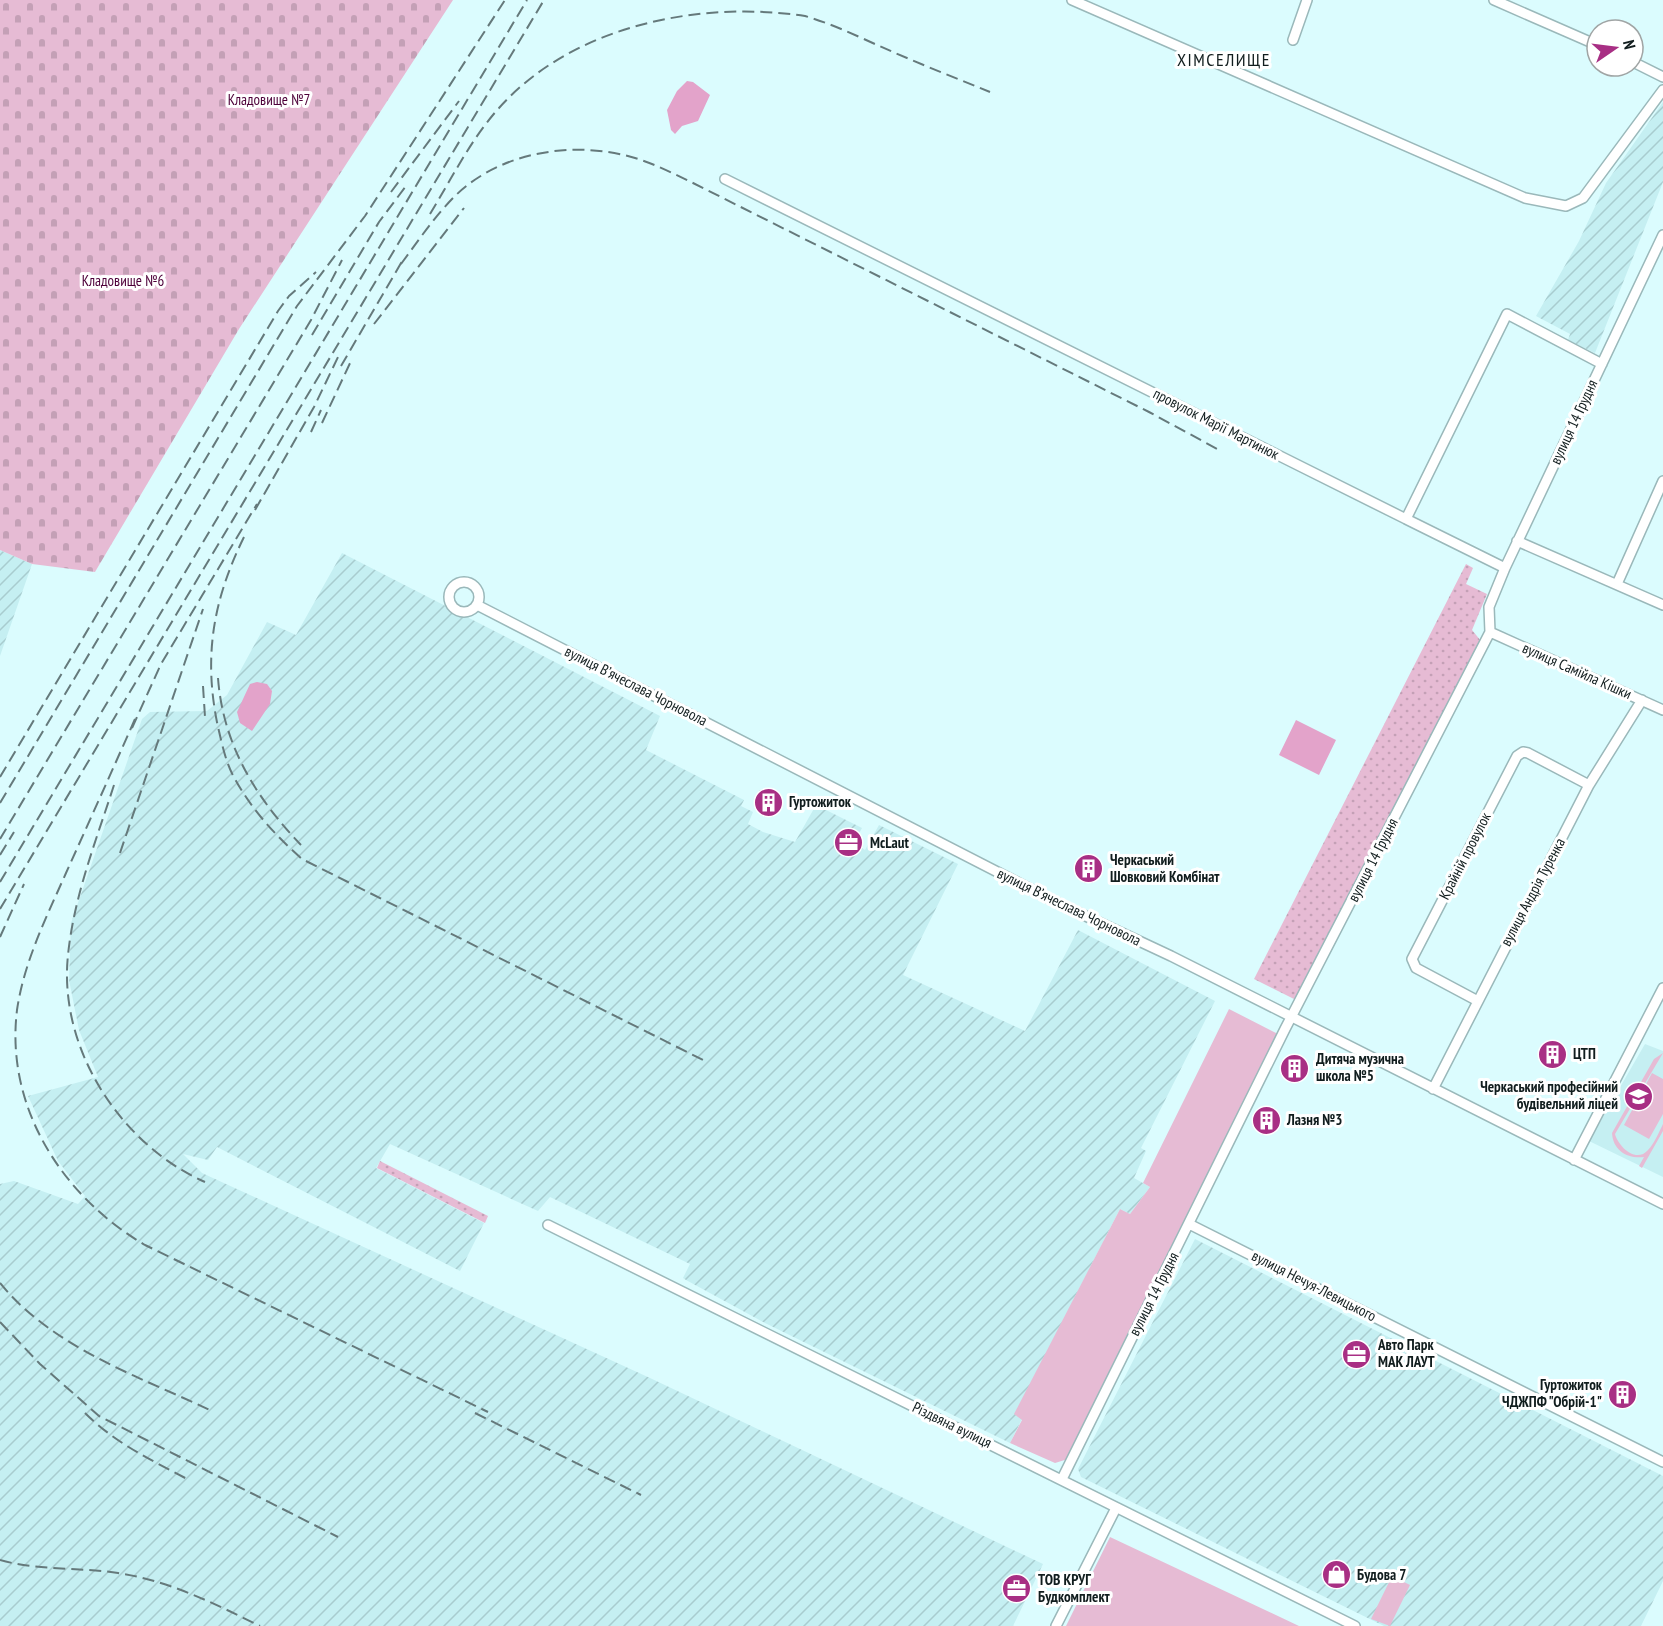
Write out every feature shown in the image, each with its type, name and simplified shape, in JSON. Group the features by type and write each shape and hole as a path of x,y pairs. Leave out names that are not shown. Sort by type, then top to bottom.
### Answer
{"street":[{"path":"1072,0 1526,198 1566,206 1583,198 1663,90"},
{"path":"1293,40 1307,0"},
{"path":"1494,0 1585,40"},
{"path":"1645,68 1663,76"},
{"name":"провулок Марії Мартинюк","path":"725,179 1505,568"},
{"name":"вулиця 14 Грудня","path":"1062,1479 1291,1018 1490,633 1490,607 1505,568 1663,235"},
{"path":"1406,519 1508,314 1602,364"},
{"path":"1617,584 1663,481"},
{"path":"1517,541 1663,605"},
{"name":"вулиця Вʼячеслава Чорновола","path":"477,605 1060,904 1171,956 1663,1204"},
{"name":"вулиця Самійла Кішки","path":"1490,633 1663,710"},
{"name":"вулиця Андрія Туренка","path":"1432,1089 1476,1000 1590,785 1642,700"},
{"name":"Крайній провулок","path":"1476,1000 1416,968 1412,959 1516,756 1523,752 1528,753 1590,785"},
{"path":"1574,1160 1663,988"},
{"name":"вулиця Нечуя-Левицького","path":"1189,1224 1663,1462"},
{"name":"Різдвяна вулиця","path":"548,1225 1355,1626"},
{"path":"1056,1626 1116,1508"}],"shaded area":[{"path":"687,81 693,82 710,95 698,121 682,126 675,134 671,130 667,110 677,91"},
{"path":"1663,102 1663,182 1595,353 1568,340 1570,334 1536,316 1579,241 1606,183"},
{"path":"0,550 32,564 0,656"},
{"path":"342,553 660,716 646,750 744,800 741,806 753,812 748,824 763,832 795,842 816,805 862,828 854,843 865,850 879,825 958,864 903,975 1025,1031 1078,930 1215,1001 1141,1148 1146,1151 1134,1178 1150,1187 1130,1214 1120,1209 1015,1414 1022,1419 1010,1443 765,1323 683,1278 690,1264 550,1197 538,1211 390,1144 376,1168 484,1223 460,1271 217,1147 208,1160 183,1154 202,1173 650,1378 1043,1564 1013,1626 0,1626 0,1184 14,1181 78,1204 85,1196 58,1161 28,1096 98,1077 79,1030 69,980 71,923 142,719 150,712 207,711 227,695 267,622 296,635"},
{"path":"257,682 267,684 272,691 270,704 252,731 240,723 237,712 250,684"},
{"path":"1296,720 1336,740 1319,775 1279,755"},
{"name":"Черкаський професійний будівельний ліцей","path":"1645,1044 1663,1051 1663,1177 1589,1141"},
{"path":"1195,1239 1663,1476 1663,1581 1641,1626 1384,1626 1081,1477 1078,1469"}],"green space":[{"path":"0,0 453,0 239,329 95,572 32,564 0,550"},
{"path":"1466,564 1473,568 1466,584 1487,594 1472,630 1481,641 1296,1000 1254,979"},
{"path":"1229,1009 1278,1034 1068,1459 1055,1463 1010,1443 1022,1420 1014,1414 1120,1209 1130,1214 1150,1187 1143,1183"},
{"path":"1663,1053 1615,1134 1620,1144 1628,1152 1643,1154 1656,1138 1663,1124 1663,1131 1642,1168 1639,1166 1644,1157 1632,1157 1618,1149 1612,1133 1654,1059"},
{"path":"1652,1073 1663,1079 1663,1114 1649,1139 1624,1125"},
{"path":"380,1161 488,1216 485,1223 377,1168"},
{"path":"1110,1537 1299,1626 1066,1626"},
{"path":"1392,1576 1410,1585 1390,1626 1371,1619"}],"railway":[{"path":"0,803 297,306 365,216 505,0"},
{"path":"0,882 527,0"},
{"path":"0,909 544,0"},
{"path":"430,214 479,133 499,108 529,80 563,57 600,39 639,25 680,16 722,12 764,12 805,16 839,28 990,92"},
{"path":"391,192 459,101"},
{"path":"401,264 455,196 473,181 516,159 564,150 588,150 635,158 693,183 1149,412 1221,451"},
{"path":"312,335 379,222 406,186"},
{"path":"374,324 464,208"},
{"path":"341,366 404,258"},
{"path":"0,839 311,320 342,260"},
{"path":"0,777 278,311 289,296 316,272"},
{"path":"255,510 314,407 339,355"},
{"path":"322,423 351,361"},
{"path":"311,432 321,410"},
{"path":"132,728 161,664 257,504"},
{"path":"244,537 233,560 218,606 211,653 211,677 218,727 229,767 249,801 265,822 302,859 703,1060"},
{"path":"120,853 203,609"},
{"path":"218,678 227,726 245,769 256,789 301,845"},
{"path":"203,686 205,717"},
{"path":"135,719 44,923 30,957 20,992 16,1046 20,1081 31,1115 46,1146 65,1175 89,1202 115,1225 145,1245 488,1412"},
{"path":"114,785 86,869 71,933 68,955 68,990 73,1025 85,1058 101,1090 122,1119 147,1144 175,1165 205,1182"},
{"path":"0,855 14,832"},
{"path":"0,937 24,884"},
{"path":"0,1283 21,1306 45,1326 71,1343 126,1372 212,1411"},
{"path":"0,1322 40,1364 99,1416 338,1537"},
{"path":"85,1413 121,1442 189,1480"},
{"path":"475,1413 641,1495"},
{"path":"0,1560 29,1566 118,1573 156,1581 191,1594 260,1626"}],"place":[{"name":"Гуртожиток","path":"768,802"},
{"name":"McLaut","path":"849,843"},
{"name":"Черкаський Шовковий Комбінат","path":"1089,869"},
{"name":"ЦТП","path":"1552,1054"},
{"name":"Дитяча музична школа №5","path":"1295,1068"},
{"name":"Черкаський професійний будівельний ліцей","path":"1639,1096"},
{"name":"Лазня №3","path":"1266,1120"},
{"name":"Авто Парк МАК ЛАУТ","path":"1357,1354"},
{"name":"Гуртожиток ЧДЖПФ \"Обрій-1\"","path":"1623,1394"},
{"name":"Будова 7","path":"1336,1575"},
{"name":"ТОВ КРУГ Будкомплект","path":"1017,1589"}],"district":[{"name":"ХІМСЕЛИЩЕ","path":"1224,60"}],"park label":[{"name":"Кладовище №7","path":"269,100"},
{"name":"Кладовище №6","path":"123,281"}]}
